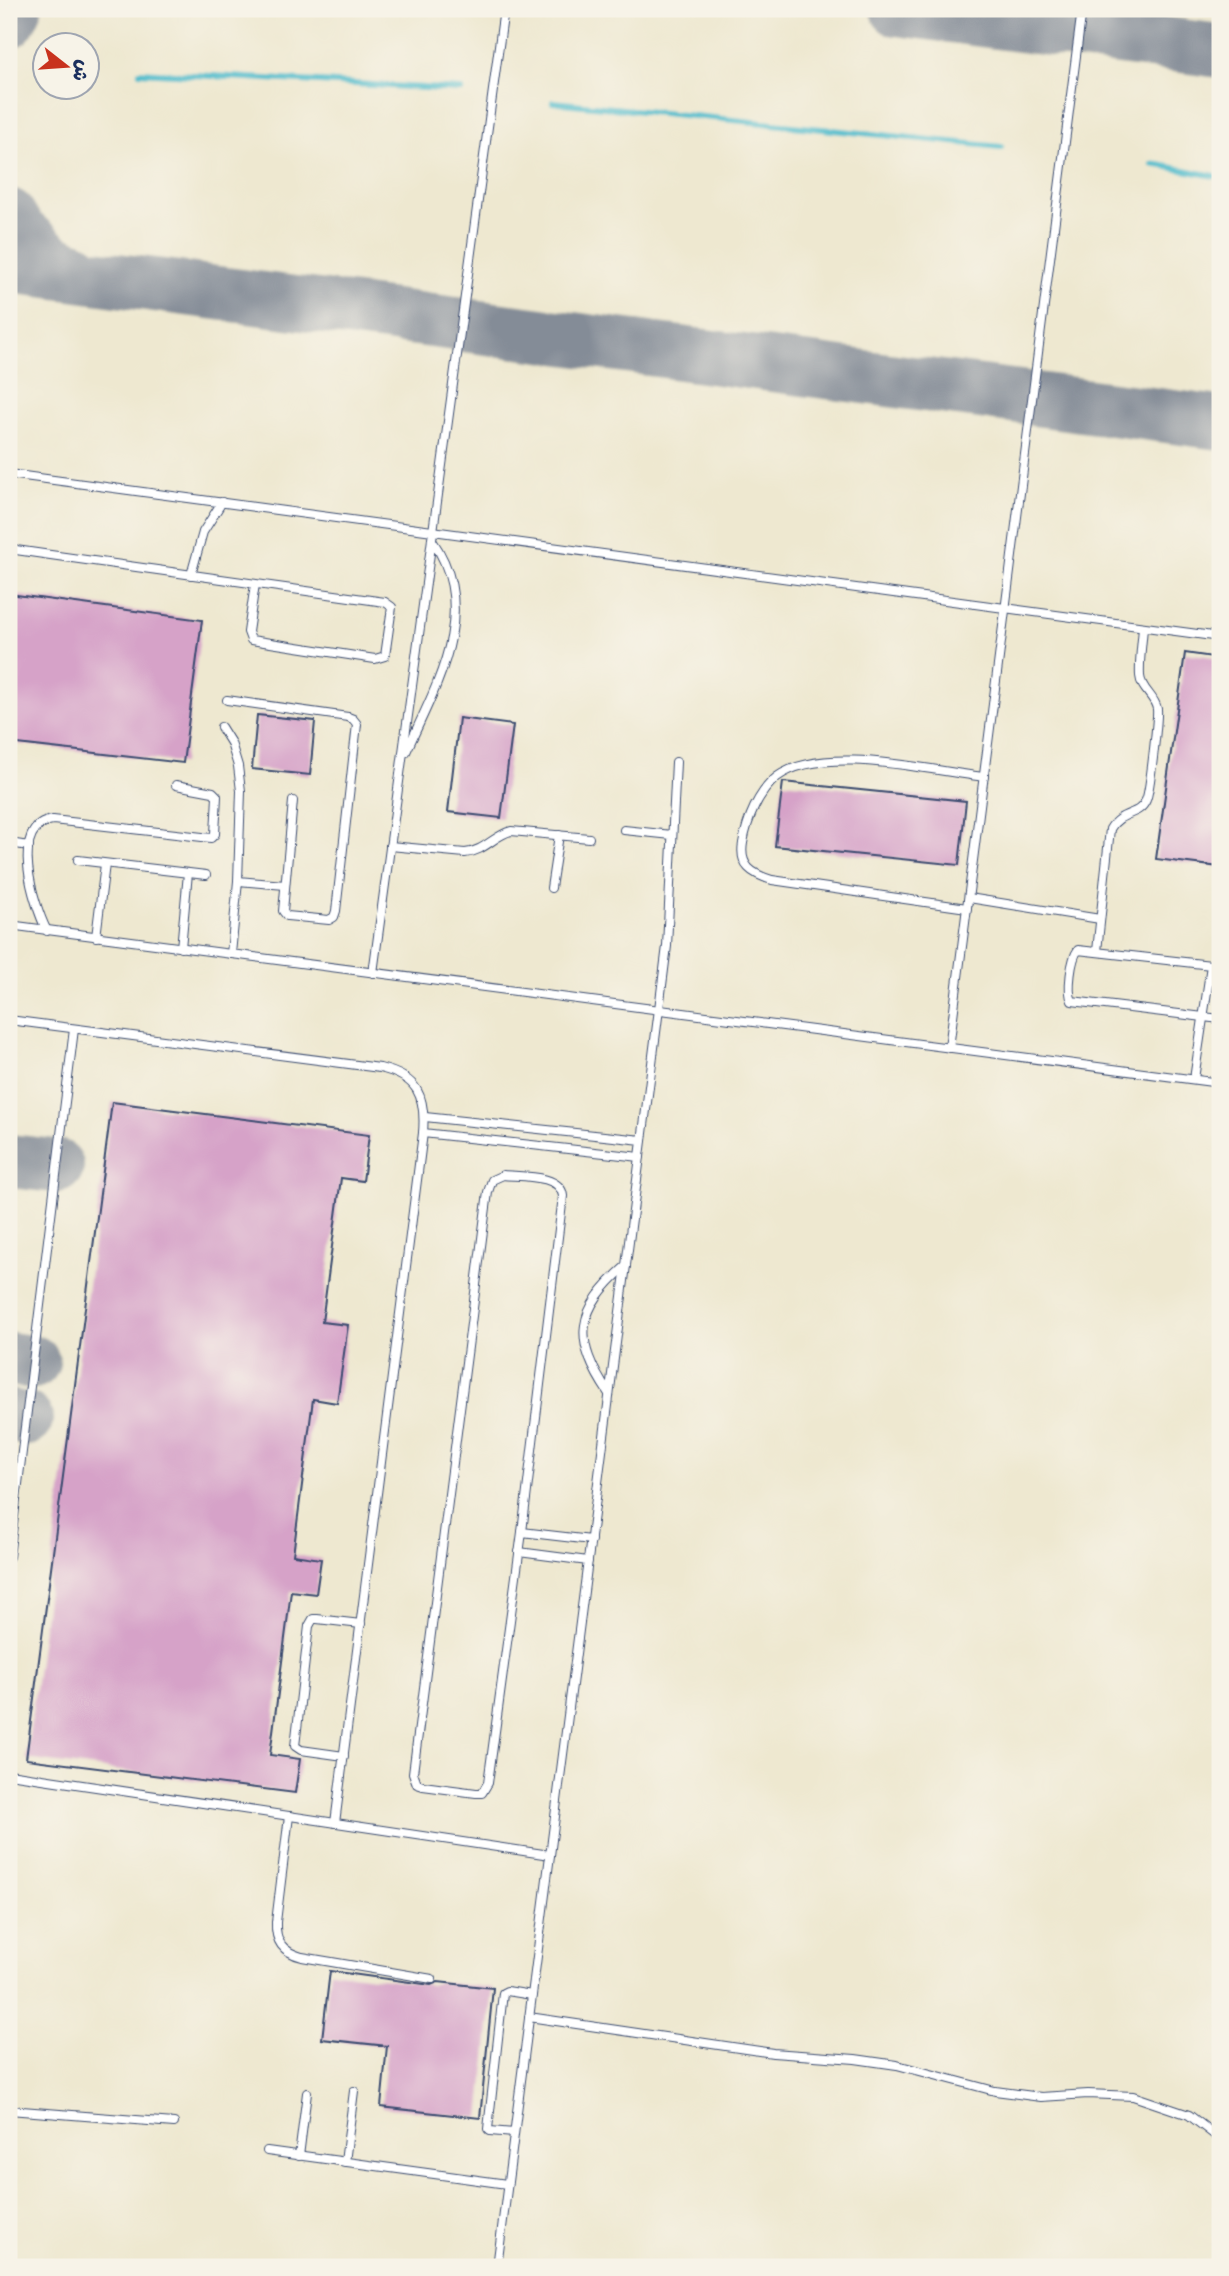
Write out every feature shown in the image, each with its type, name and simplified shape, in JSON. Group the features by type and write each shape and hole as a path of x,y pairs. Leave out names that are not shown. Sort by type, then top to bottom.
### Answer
{"lane":[{"path":"373,973 504,9"},
{"path":"949,1048 1082,9"},
{"path":"9,474 1220,638"},
{"path":"191,575 203,531 222,502"},
{"path":"402,761 440,675 454,627 453,589 444,558 432,540"},
{"path":"9,549 389,603 392,612 384,656 375,659 251,640 248,632 254,584"},
{"path":"1097,951 1110,829 1115,820 1141,808 1148,791 1157,708 1141,682 1143,627"},
{"path":"227,700 348,717 354,719 357,724 334,917 323,921 287,916 283,911 293,801"},
{"path":"221,727 231,743 241,791 239,880 231,954"},
{"path":"984,777 856,760 825,761 799,767 778,777 764,791 752,812 741,851 746,866 756,876 772,880 1100,919"},
{"path":"497,2267 667,946 676,762"},
{"path":"47,930 34,898 29,873 29,846 35,827 43,821 53,820 211,838 215,834 217,796 213,792 176,785"},
{"path":"624,830 673,835"},
{"path":"390,846 476,852 511,831 589,838"},
{"path":"551,888 559,835"},
{"path":"9,843 29,846"},
{"path":"78,860 206,876"},
{"path":"96,937 105,864"},
{"path":"181,948 188,873"},
{"path":"239,880 285,885"},
{"path":"9,925 1220,1083"},
{"path":"1194,1079 1203,1017 1216,966 1097,951 1076,952 1070,993 1072,1001 1203,1017 1220,1019"},
{"path":"9,1020 380,1068 398,1072 412,1082 423,1099 424,1133 335,1823"},
{"path":"9,1557 74,1029"},
{"path":"425,1117 642,1140"},
{"path":"424,1133 640,1157"},
{"path":"503,1175 554,1181 562,1190 563,1196 522,1532 486,1789 482,1793 476,1793 417,1784 413,1773 488,1192 492,1180 503,1175"},
{"path":"610,1394 589,1360 585,1326 589,1309 597,1294 626,1266"},
{"path":"522,1532 591,1540"},
{"path":"519,1552 588,1561"},
{"path":"344,1756 301,1750 295,1746 309,1626 310,1622 317,1619 361,1624"},
{"path":"9,1774 550,1855"},
{"path":"289,1816 276,1922 276,1934 281,1946 290,1954 302,1957 432,1979"},
{"path":"514,2133 488,2129 503,1993 532,1995"},
{"path":"529,2017 773,2053 897,2065 995,2091 1041,2097 1088,2094 1133,2096 1189,2115 1220,2139"},
{"path":"345,2162 354,2091"},
{"path":"299,2156 307,2093"},
{"path":"9,2110 174,2123"},
{"path":"268,2151 508,2184"}],"building":[{"path":"9,594 202,620 183,763 9,743"},
{"path":"1185,653 1220,658 1220,867 1156,859"},
{"path":"257,715 315,721 310,775 252,769"},
{"path":"459,718 513,725 501,818 448,812"},
{"path":"783,782 966,801 959,865 775,846"},
{"path":"112,1102 369,1135 363,1181 341,1178 322,1322 348,1325 337,1403 313,1399 293,1555 321,1559 316,1594 291,1591 270,1755 300,1759 295,1793 26,1759"},
{"path":"330,1971 431,1985 438,1982 493,1988 480,2118 381,2107 387,2046 322,2039"}],"waterway":[{"path":"140,72 461,90"},
{"path":"553,102 1001,147"},
{"path":"1153,164 1220,177"}],"taxiway":[{"path":"9,21 15,9"},
{"path":"897,9 1220,51"},
{"path":"9,215 18,230 52,260 77,270"},
{"path":"9,266 1220,423"},
{"path":"9,1161 57,1166"},
{"path":"9,1359 33,1362"},
{"path":"9,1416 26,1419"}]}
